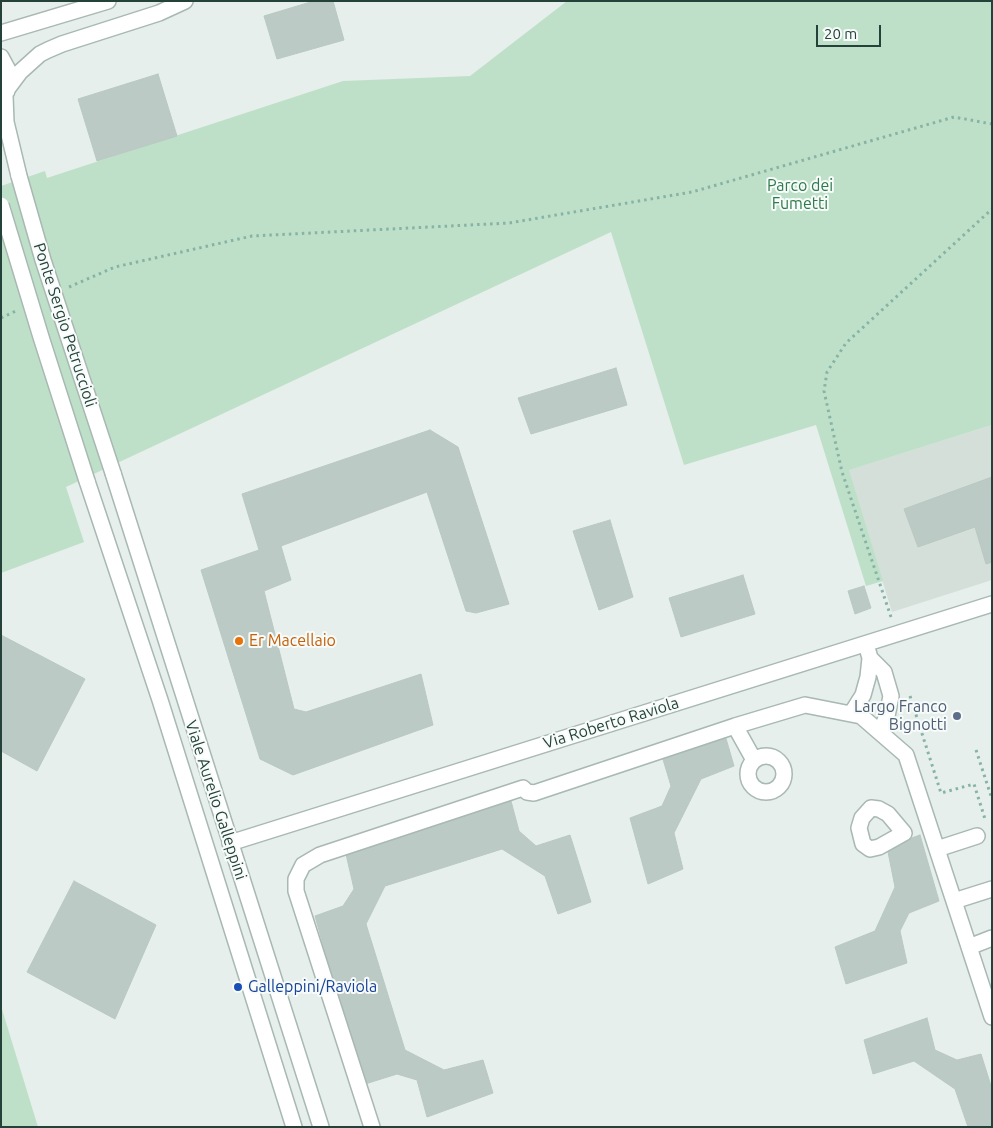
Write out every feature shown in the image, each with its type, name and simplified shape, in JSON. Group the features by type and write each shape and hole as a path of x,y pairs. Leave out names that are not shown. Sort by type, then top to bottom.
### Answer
{"street":[{"path":"1,33 108,1"},
{"path":"5,95 20,72 40,54 150,16 185,1"},
{"path":"1,57 8,70 5,95"},
{"name":"Ponte Sergio Petruccioli","path":"5,95 6,122 19,176 42,255 113,473"},
{"name":"Ponte Sergio Petruccioli","path":"1,205 87,481"},
{"name":"Viale Aurelio Galleppini","path":"113,473 321,1127"},
{"name":"Viale Aurelio Galleppini","path":"87,481 157,692 294,1127"},
{"name":"Via Roberto Raviola","path":"230,843 741,682 868,651 896,635 992,604"},
{"path":"851,714 863,695 868,677 868,651"},
{"path":"868,651 884,672 891,696 887,716 880,732"},
{"path":"372,1127 296,891 296,879 303,865 320,855 523,788 527,792 534,793 735,726 805,705 861,716 906,754 969,947 988,995 992,1017"},
{"path":"735,726 754,760"},
{"path":"904,833 930,828"},
{"path":"937,849 977,836"},
{"path":"954,901 992,889"},
{"path":"969,947 992,938"}],"path":[{"path":"63,290 116,267 252,236 509,223 692,192 954,117 992,124"},
{"path":"896,635 842,472 824,391 827,372 846,342 992,209"},
{"path":"1,318 19,310"},
{"path":"908,689 941,793 974,784 986,821"},
{"path":"976,750 992,799"}],"shaded area":[{"path":"992,425 992,580 892,612 848,470"}],"green space":[{"name":"Parco dei Fumetti","path":"567,1 992,1 992,425 849,470 883,581 866,586 816,425 684,465 611,232 66,487 84,542 1,573 1,186 45,171 47,178 343,81 470,76"},
{"path":"1,1006 38,1127 1,1127"}],"building":[{"path":"314,1 333,1 344,40 277,59 264,16"},
{"path":"158,74 177,136 97,161 78,99"},
{"path":"616,368 627,405 531,434 518,398"},
{"path":"430,430 458,447 509,604 476,613 466,611 427,492 281,546 291,580 264,591 294,709 306,712 421,674 433,725 293,775 260,759 201,570 259,550 242,494"},
{"path":"992,477 992,562 986,564 975,527 918,547 904,509"},
{"path":"610,520 633,597 599,610 573,531"},
{"path":"743,575 755,614 681,637 669,598"},
{"path":"864,586 871,608 855,614 848,591"},
{"path":"1,635 85,679 37,771 1,751"},
{"path":"725,735 734,766 701,779 674,833 683,869 648,884 630,818 662,806 671,786 662,756"},
{"path":"511,801 519,831 536,846 570,835 591,902 558,914 545,876 502,849 385,886 366,924 405,1050 444,1070 483,1060 493,1093 427,1117 417,1080 397,1074 362,1085 315,916 343,906 354,889 346,854"},
{"path":"920,835 939,901 909,913 900,931 907,963 846,984 835,947 875,931 895,887 887,847"},
{"path":"74,881 156,925 115,1019 27,972"},
{"path":"927,1018 935,1050 957,1060 981,1054 992,1089 992,1127 968,1127 955,1089 914,1061 873,1074 864,1040"}],"place":[{"name":"Er Macellaio","path":"239,641"},
{"name":"Largo Franco Bignotti","path":"957,716"},
{"name":"Galleppini/Raviola","path":"238,987"}]}
